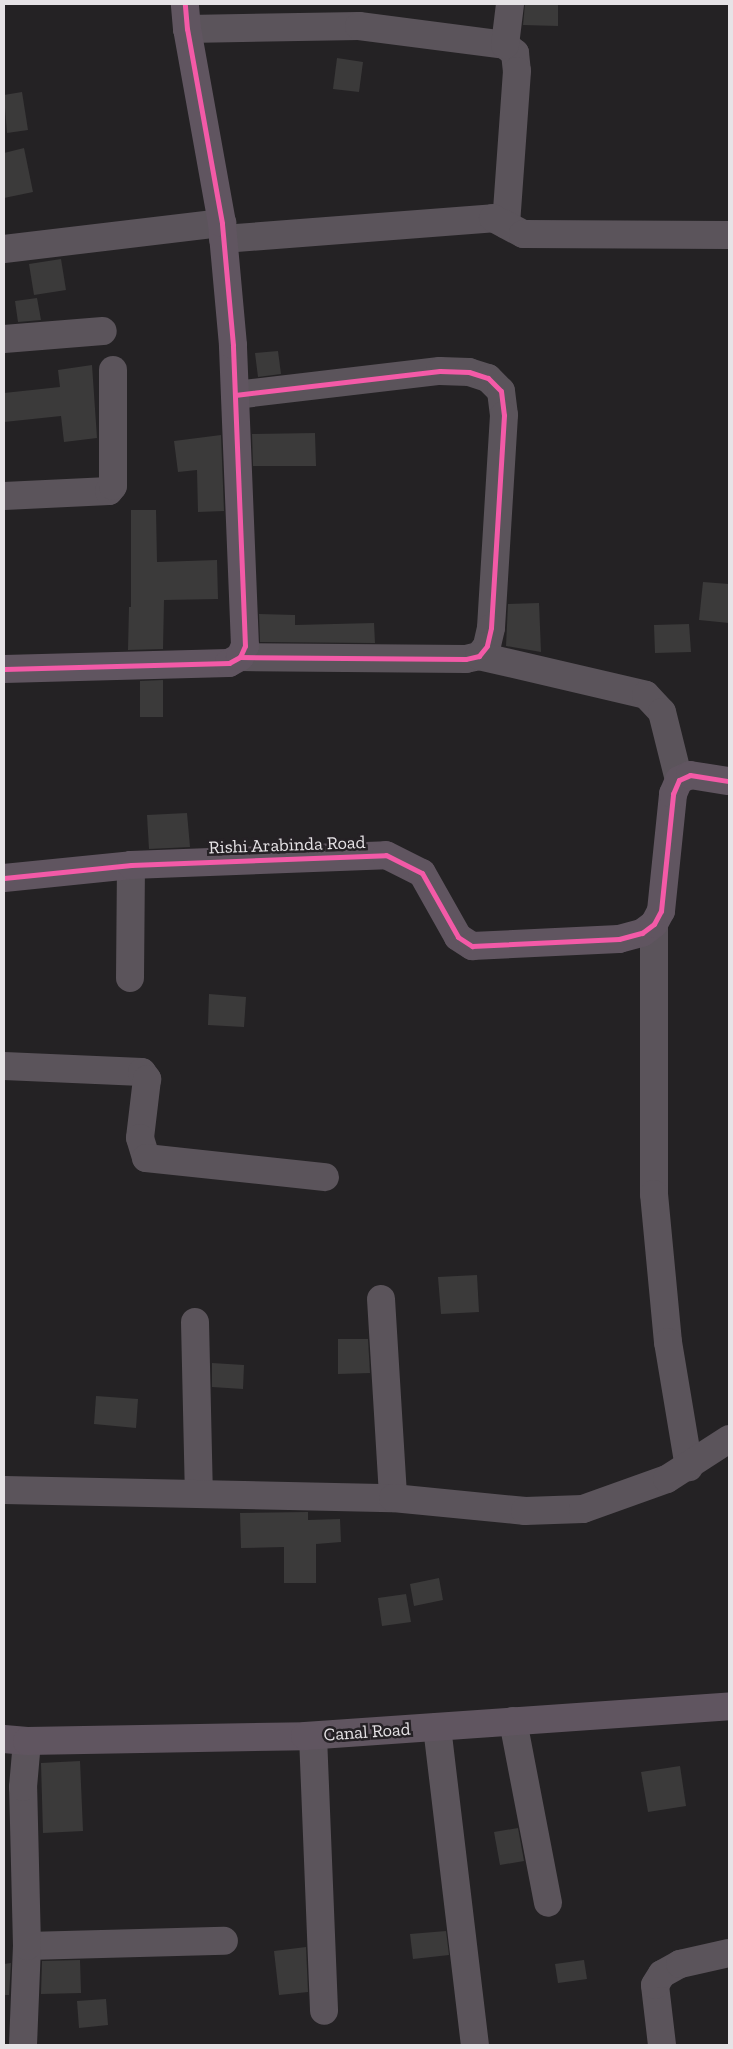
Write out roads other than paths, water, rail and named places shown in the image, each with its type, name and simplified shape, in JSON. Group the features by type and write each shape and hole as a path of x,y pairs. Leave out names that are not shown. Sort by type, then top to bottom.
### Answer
{"street":[{"path":"505,45 510,4"},
{"path":"240,657 245,646 235,394 222,231 186,16 360,15 505,45 515,53 517,71 506,225"},
{"path":"4,249 222,231 493,218 523,234 729,235"},
{"path":"4,339 103,331"},
{"path":"4,496 110,492 113,486 113,370"},
{"path":"235,394 440,371 469,372 488,378 501,391 504,415 491,628 487,646 479,656"},
{"path":"4,669 175,667 229,663 240,657 466,659 479,656 646,695 662,712 679,780 673,794 661,911 654,924 654,1194 668,1342 690,1467"},
{"path":"679,780 690,775 729,781"},
{"name":"Rishi Arabinda Road","path":"4,878 131,865 386,854 422,873 458,937 472,946 619,940 642,933 654,924"},
{"path":"130,978 131,865"},
{"path":"4,1066 142,1072 146,1079 140,1138 146,1158 325,1176"},
{"path":"381,1300 393,1498"},
{"path":"195,1322 199,1493"},
{"path":"4,1490 393,1498 525,1511 583,1509 636,1492 690,1467 729,1439"},
{"name":"Canal Road","path":"16,1740 313,1736 729,1706"},
{"path":"513,1721 548,1903"},
{"path":"437,1727 475,2045"},
{"path":"313,1736 324,2011"},
{"path":"16,1740 23,1787 26,1946 23,2045"},
{"path":"26,1946 224,1941"},
{"path":"662,2045 655,1985 662,1974 680,1964 729,1954"}]}
